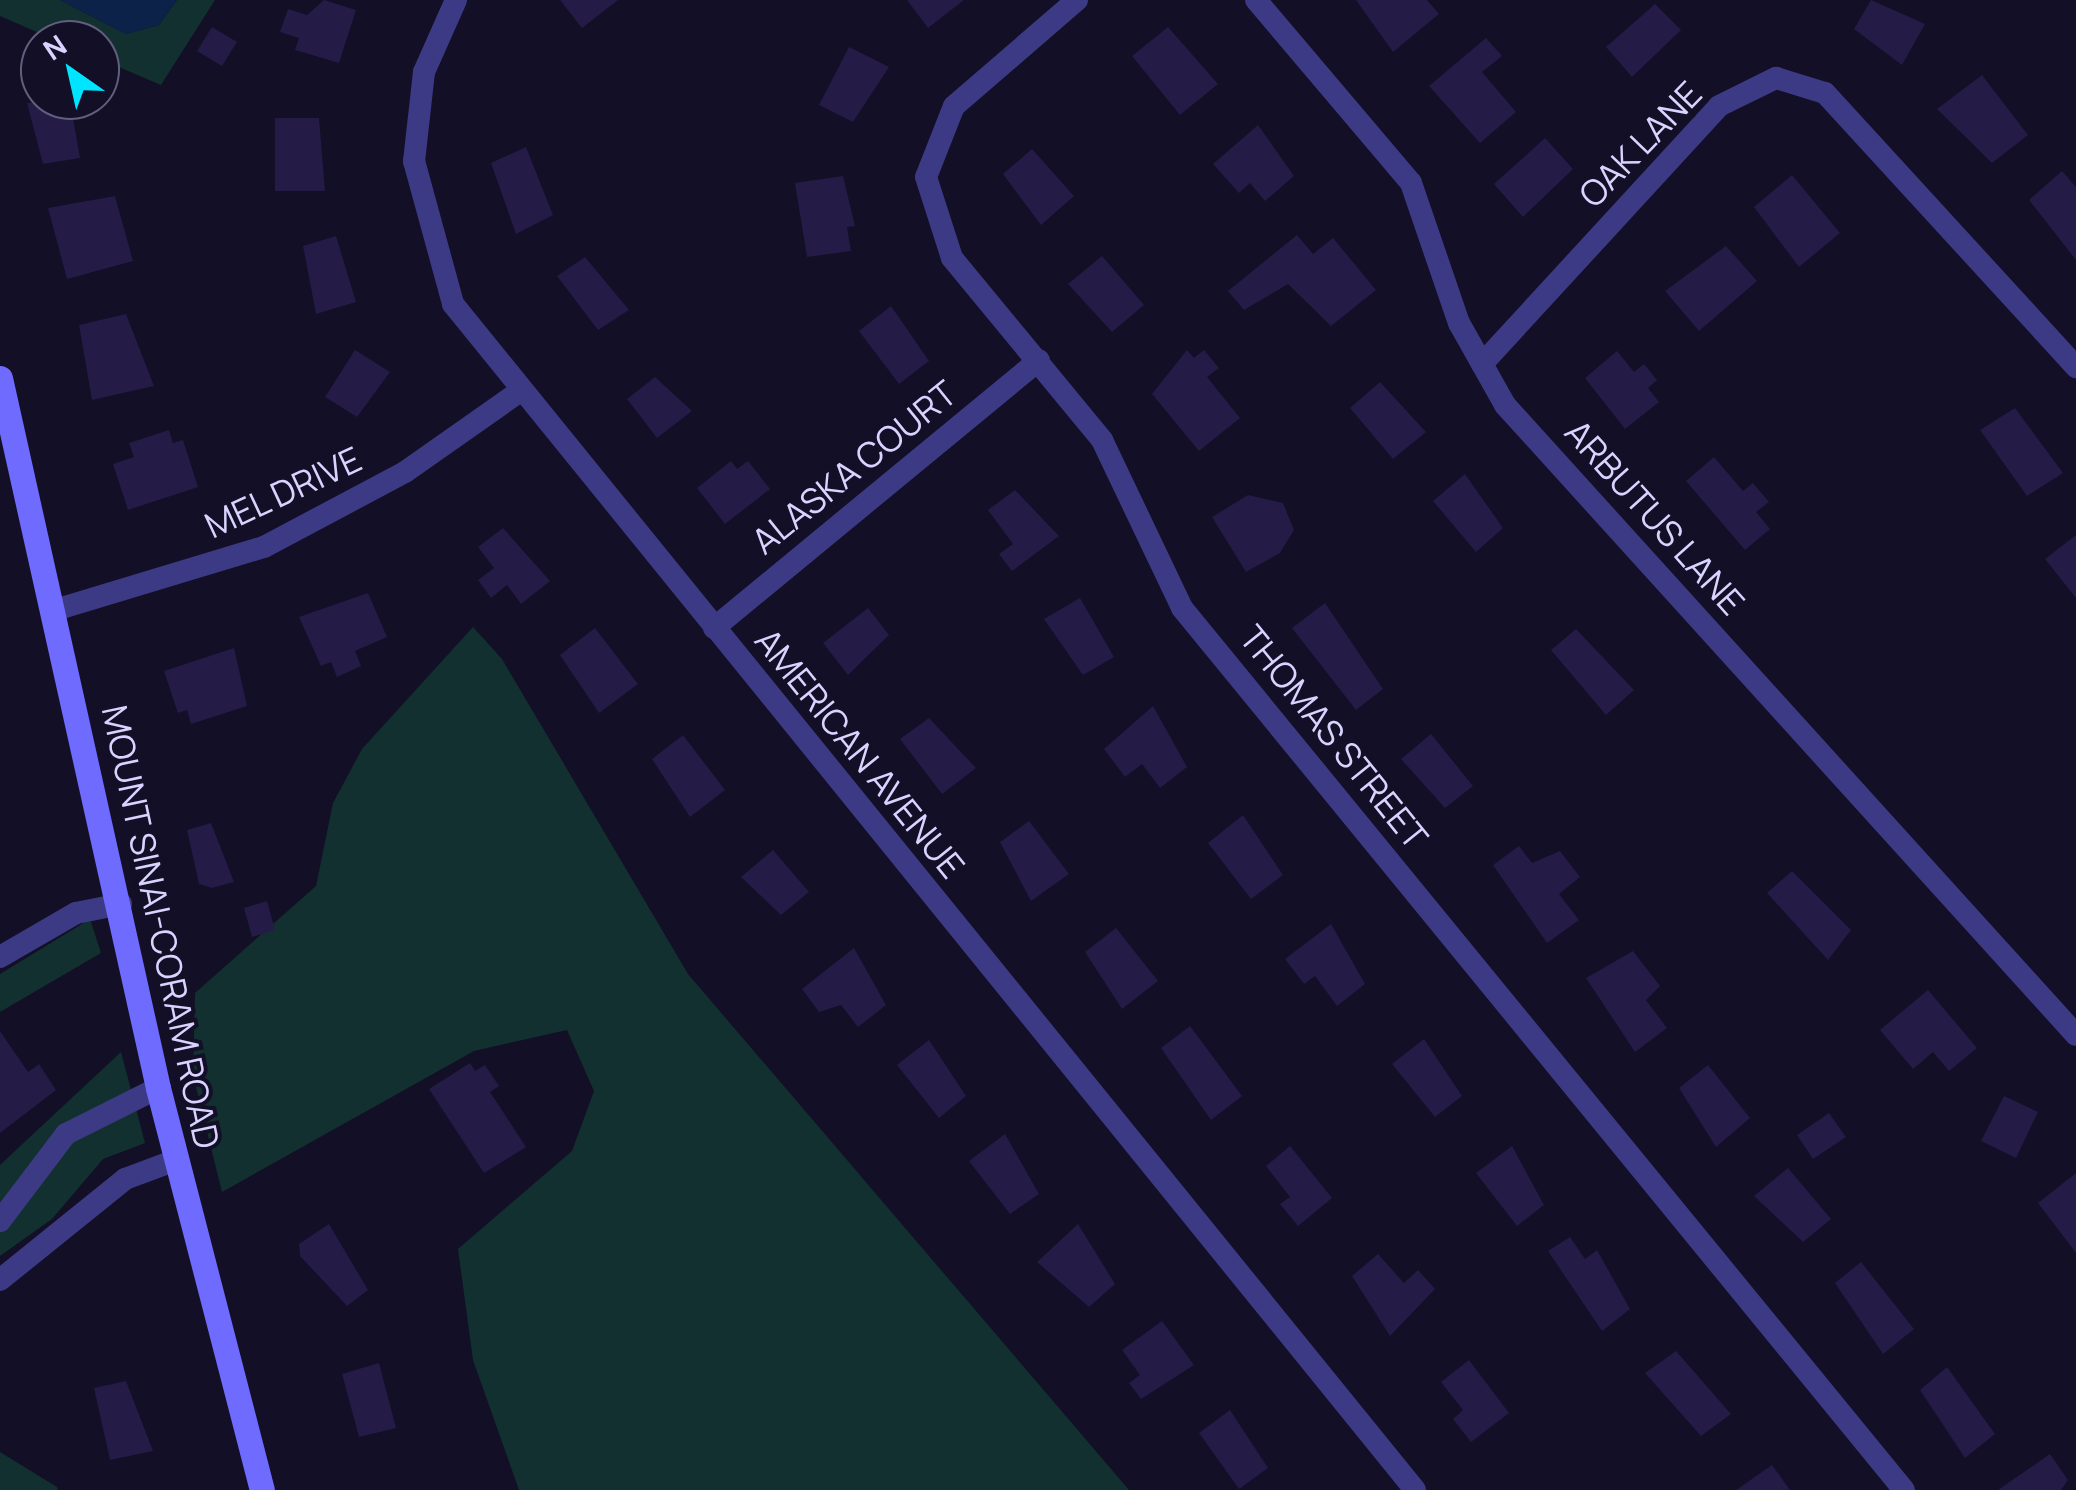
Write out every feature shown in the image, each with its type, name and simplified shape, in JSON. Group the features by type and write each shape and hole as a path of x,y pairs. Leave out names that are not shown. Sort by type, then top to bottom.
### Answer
{"main road":[{"name":"MOUNT SINAI-CORAM ROAD","path":"0,378 121,904 158,1088 262,1490"}],"street":[{"name":"AMERICAN AVENUE","path":"456,0 424,72 416,118 423,219 453,304 519,392 1415,1490"},
{"name":"THOMAS STREET","path":"1077,0 954,106 926,177 952,258 1040,360 1102,440 1182,608 1904,1490"},
{"name":"ARBUTUS LANE","path":"1256,0 1411,183 1482,364 1505,405 2076,1035"},
{"name":"OAK LANE","path":"1482,364 1719,106 1776,78 1825,93 2076,367"},
{"name":"ALASKA COURT","path":"714,628 1040,360"},
{"name":"MEL DRIVE","path":"55,610 264,548 405,472 519,392"},
{"path":"0,956 76,913 121,904"},
{"path":"0,1221 66,1134 158,1088"},
{"path":"0,1280 125,1179 176,1160"}],"green space":[{"path":"0,0 60,0 99,20 20,20 20,25 0,16"},
{"path":"177,0 215,0 161,85 120,68 120,31 126,34 159,25"},
{"path":"473,627 502,659 688,974 1129,1490 519,1490 473,1360 458,1249 572,1151 594,1091 567,1030 474,1051 222,1192 193,1075 195,993 316,886 333,803 362,749"},
{"path":"90,919 101,953 0,1012 0,974"},
{"path":"121,1052 145,1143 103,1159 52,1219 0,1256 0,1165"},
{"path":"0,1452 57,1487 58,1490 0,1490"}],"water":[{"path":"60,0 177,0 159,25 126,34 120,31 120,20 99,20"}],"building":[{"path":"324,0 356,10 339,63 295,50 299,38 280,32 288,9 307,15"},
{"path":"560,0 618,0 582,28"},
{"path":"907,0 964,0 928,28"},
{"path":"1356,0 1427,0 1439,14 1393,52"},
{"path":"1871,0 1925,24 1902,65 1854,29"},
{"path":"1655,4 1681,30 1632,77 1606,47"},
{"path":"212,27 237,42 222,66 197,51"},
{"path":"1168,27 1218,84 1180,115 1132,56"},
{"path":"1486,38 1502,56 1482,72 1516,112 1480,143 1429,86"},
{"path":"849,47 889,67 853,122 819,105"},
{"path":"1982,75 2028,135 1992,163 1937,109"},
{"path":"275,118 319,118 325,191 275,191"},
{"path":"31,120 73,120 80,158 43,164"},
{"path":"1258,125 1294,176 1265,201 1250,183 1239,193 1213,164"},
{"path":"1545,138 1573,169 1523,217 1494,184"},
{"path":"526,147 553,215 516,234 491,163"},
{"path":"1032,149 1074,196 1041,225 1003,174"},
{"path":"2062,171 2076,187 2076,260 2029,200"},
{"path":"1792,175 1840,233 1799,267 1754,207"},
{"path":"843,176 855,226 847,227 851,251 807,257 795,183"},
{"path":"115,196 133,261 67,279 48,208"},
{"path":"1297,235 1313,254 1333,238 1376,290 1331,326 1288,284 1244,310 1228,291"},
{"path":"336,236 356,302 316,314 303,246"},
{"path":"1726,246 1757,281 1699,331 1665,291"},
{"path":"1102,256 1144,305 1112,332 1068,284"},
{"path":"585,257 629,310 598,330 557,276"},
{"path":"891,306 929,361 899,384 859,331"},
{"path":"126,314 154,386 92,400 79,325"},
{"path":"355,350 390,372 357,417 325,397"},
{"path":"1187,350 1194,358 1204,350 1219,368 1207,377 1240,418 1199,451 1152,394"},
{"path":"1617,351 1634,372 1644,364 1657,380 1648,388 1659,402 1625,429 1585,378"},
{"path":"655,377 692,411 657,438 627,399"},
{"path":"1380,382 1426,432 1393,459 1350,408"},
{"path":"2015,408 2063,473 2027,496 1980,430"},
{"path":"169,430 173,443 183,440 198,487 128,510 113,464 134,457 129,443"},
{"path":"1714,457 1743,491 1753,483 1769,502 1756,512 1770,529 1745,550 1686,481"},
{"path":"731,461 737,469 748,461 770,489 725,524 697,488"},
{"path":"1465,474 1503,528 1476,552 1433,501"},
{"path":"1015,490 1059,536 1012,571 999,554 1013,544 988,510"},
{"path":"1248,495 1283,503 1294,530 1280,553 1246,572 1212,517"},
{"path":"503,528 550,581 521,604 507,585 491,598 478,580 494,568 478,547"},
{"path":"2076,535 2076,598 2045,559"},
{"path":"368,593 387,637 355,651 361,666 337,677 331,662 321,666 299,617"},
{"path":"1080,598 1114,657 1083,675 1044,619"},
{"path":"1325,603 1383,689 1356,710 1292,628"},
{"path":"868,608 889,635 848,675 823,643"},
{"path":"595,628 638,684 599,713 560,655"},
{"path":"1576,629 1634,690 1606,715 1551,650"},
{"path":"234,648 247,706 191,724 187,710 178,713 164,671"},
{"path":"1153,706 1187,767 1160,788 1142,764 1125,777 1104,749"},
{"path":"929,718 976,768 942,794 900,739"},
{"path":"1431,734 1473,786 1445,808 1401,759"},
{"path":"683,735 725,790 690,817 652,759"},
{"path":"1243,815 1283,875 1251,899 1208,843"},
{"path":"1029,821 1069,874 1031,901 1000,842"},
{"path":"211,823 234,882 212,888 199,884 187,830"},
{"path":"1519,846 1532,863 1560,851 1580,877 1559,894 1579,920 1547,943 1493,865"},
{"path":"773,850 809,892 781,915 741,877"},
{"path":"1792,871 1851,930 1828,960 1767,893"},
{"path":"267,901 275,930 252,937 244,908"},
{"path":"1331,924 1365,984 1337,1006 1315,976 1304,984 1285,959"},
{"path":"1116,928 1158,981 1122,1009 1085,952"},
{"path":"854,948 886,1005 858,1027 841,1005 819,1012 802,989"},
{"path":"1633,951 1660,986 1646,1000 1667,1028 1635,1052 1586,978"},
{"path":"1928,990 1977,1048 1949,1071 1933,1052 1913,1069 1880,1030"},
{"path":"1190,1026 1242,1096 1211,1120 1161,1048"},
{"path":"0,1031 28,1072 39,1064 56,1090 0,1133"},
{"path":"1424,1039 1462,1096 1435,1117 1392,1064"},
{"path":"929,1040 966,1096 939,1118 897,1065"},
{"path":"470,1063 475,1071 485,1065 499,1086 490,1092 526,1147 484,1173 429,1089"},
{"path":"1708,1065 1750,1118 1716,1147 1679,1088"},
{"path":"2004,1096 2038,1112 2016,1158 1981,1141"},
{"path":"1829,1113 1846,1137 1813,1159 1797,1135"},
{"path":"1005,1134 1039,1194 1010,1214 969,1161"},
{"path":"1290,1146 1332,1198 1298,1226 1280,1204 1290,1197 1266,1166"},
{"path":"1512,1146 1544,1205 1517,1226 1476,1173"},
{"path":"1788,1168 1831,1219 1803,1242 1754,1196"},
{"path":"2076,1173 2076,1253 2038,1203"},
{"path":"329,1224 368,1290 347,1306 300,1256 299,1244"},
{"path":"1078,1224 1115,1284 1089,1307 1037,1262"},
{"path":"1570,1237 1585,1259 1597,1250 1630,1309 1602,1331 1548,1251"},
{"path":"1378,1254 1404,1283 1418,1270 1435,1289 1390,1336 1352,1276"},
{"path":"1861,1262 1914,1329 1883,1354 1835,1283"},
{"path":"1162,1321 1194,1365 1141,1399 1129,1383 1140,1375 1122,1350"},
{"path":"1676,1351 1731,1414 1701,1436 1645,1373"},
{"path":"1469,1360 1509,1413 1471,1442 1453,1419 1463,1410 1441,1382"},
{"path":"379,1363 396,1428 359,1437 342,1374"},
{"path":"1947,1367 1995,1434 1965,1458 1920,1390"},
{"path":"126,1381 153,1451 110,1460 94,1388"},
{"path":"1230,1410 1268,1468 1239,1489 1199,1433"},
{"path":"2050,1454 2068,1480 2061,1490 1998,1490"},
{"path":"1772,1465 1790,1490 1736,1490"}]}
